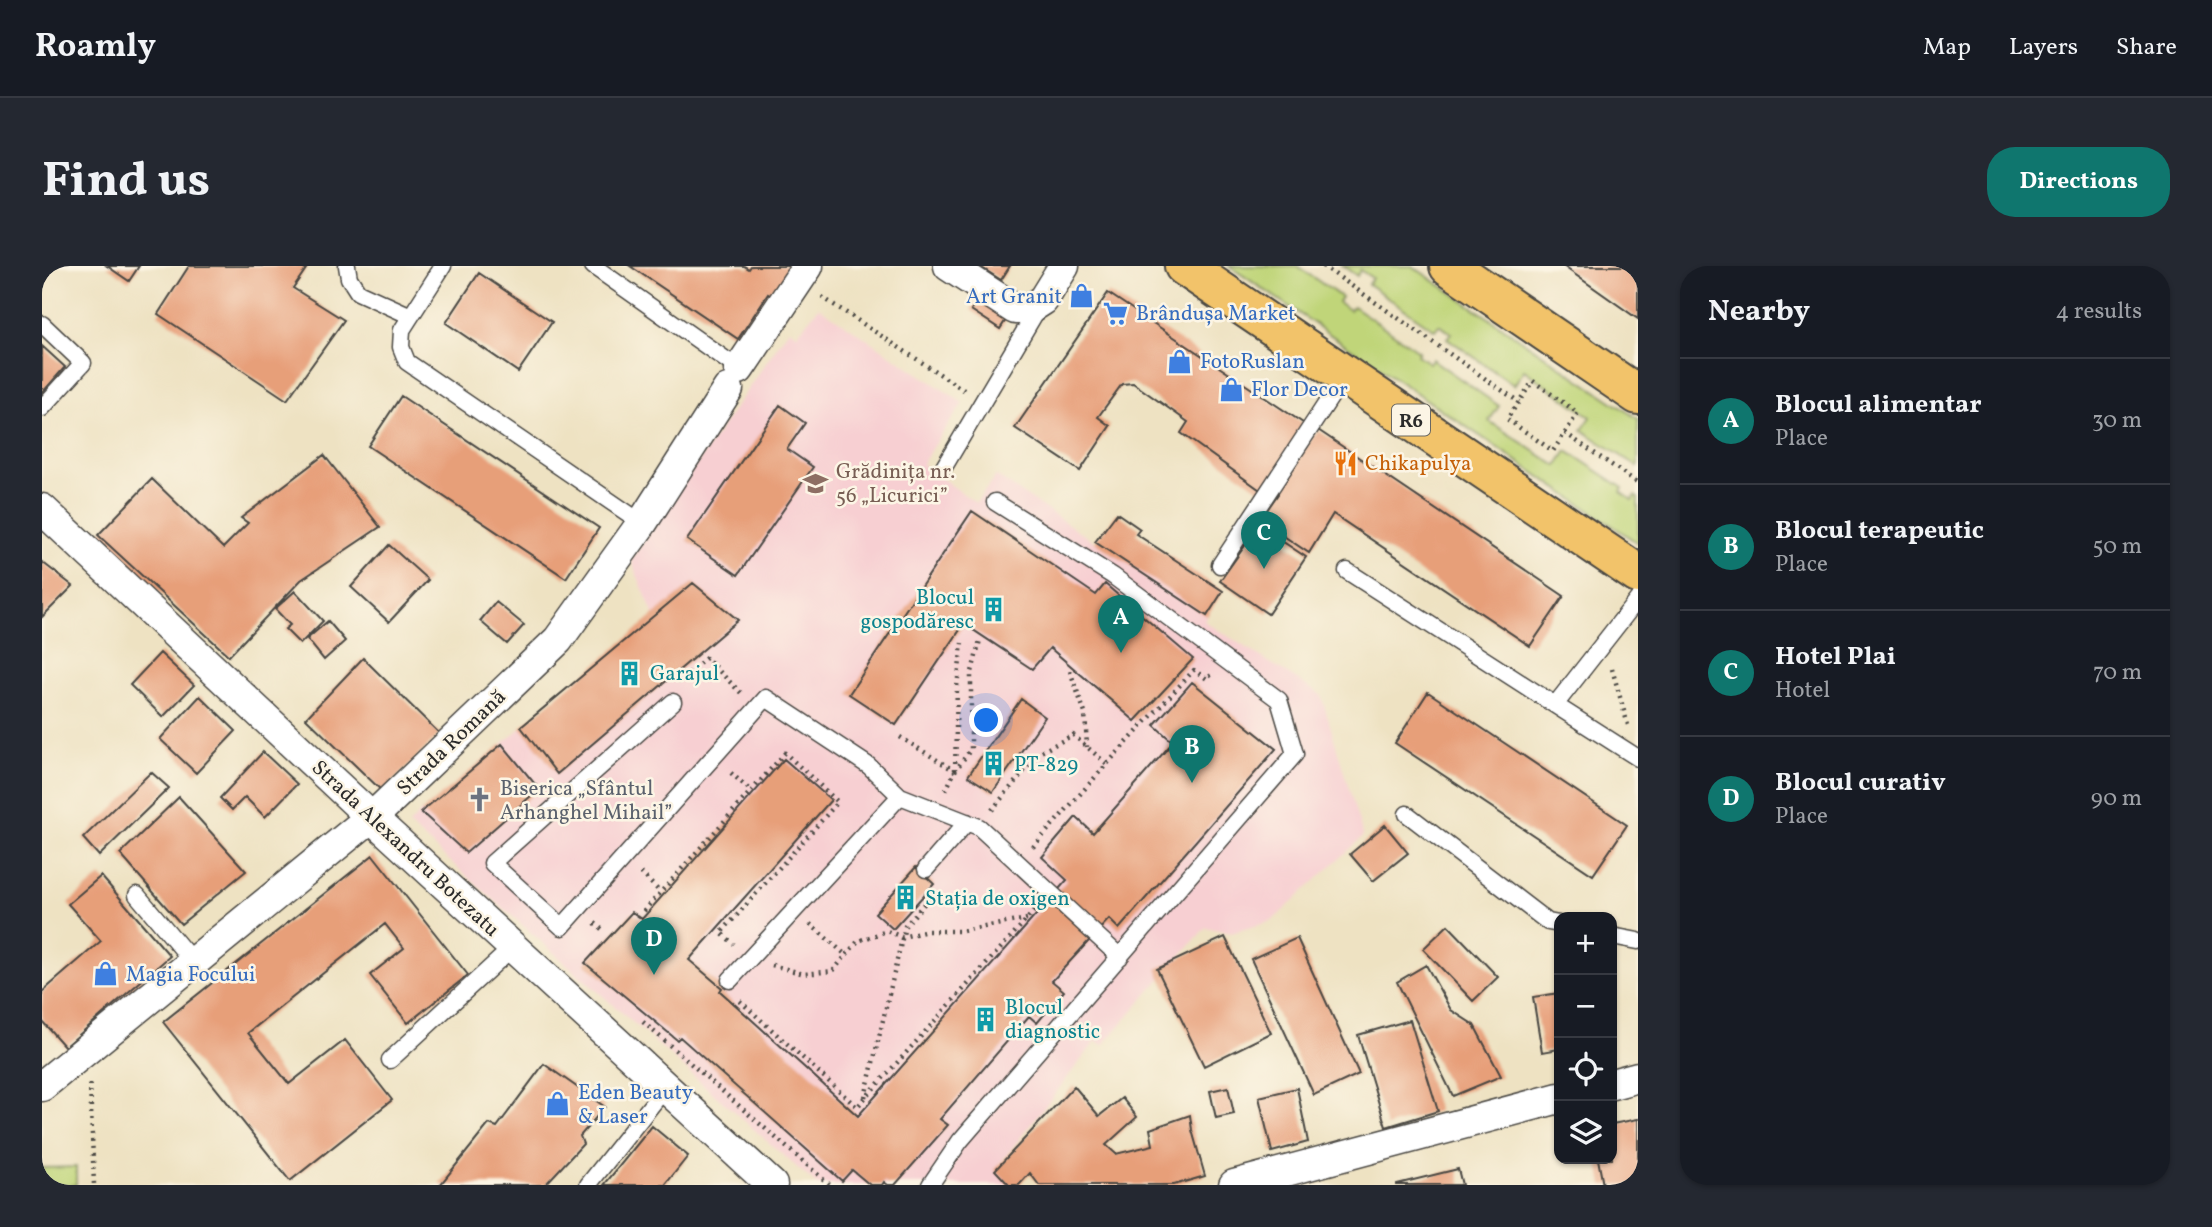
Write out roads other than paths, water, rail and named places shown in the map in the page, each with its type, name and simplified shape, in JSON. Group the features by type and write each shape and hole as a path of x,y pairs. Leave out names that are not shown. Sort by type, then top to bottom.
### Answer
{"main road":[{"name":"R6","path":"1184,266 1638,574"},
{"path":"1449,266 1638,395"}],"street":[{"path":"949,266 1015,309 1029,309 1043,300 1064,266"},
{"name":"Strada Romană","path":"42,1086 371,817 558,640 642,523 803,274"},
{"name":"Strada Alexandru Botezatu","path":"42,509 371,817 772,1185"},
{"path":"1617,1083 1638,1077"},
{"path":"1234,1185 1554,1099"}],"lane":[{"path":"347,266 349,278 358,292 411,316"},
{"path":"443,266 402,330 401,347 407,362 642,523"},
{"path":"593,266 734,379"},
{"path":"944,467 1043,300"},
{"path":"42,324 83,363 42,408"},
{"path":"1220,565 1345,375"},
{"path":"930,1185 960,1141 1295,754 1279,700 1113,576 995,502"},
{"path":"1347,571 1637,758"},
{"path":"1555,705 1638,599"},
{"path":"673,702 492,863 562,927 766,698 869,766 900,796 973,825 1120,957"},
{"path":"730,981 900,796"},
{"path":"1407,814 1548,922 1554,923"},
{"path":"926,869 973,825"},
{"path":"137,895 193,962"},
{"path":"1617,937 1638,942"},
{"path":"390,1060 513,947"},
{"path":"588,1185 665,1088"}],"place":[{"name":"Art Granit","path":"1082,296"},
{"name":"Brândușa Market","path":"1116,313"},
{"name":"FotoRuslan","path":"1180,361"},
{"name":"Flor Decor","path":"1231,389"},
{"name":"Chikapulya","path":"1345,463"},
{"name":"Grădinița nr. 56 „Licurici”","path":"816,483"},
{"name":"Hotel Plai","path":"1264,569"},
{"name":"Blocul gospodăresc","path":"994,609"},
{"name":"Blocul alimentar","path":"1121,653"},
{"name":"Garajul","path":"630,673"},
{"name":"PT-829","path":"994,764"},
{"name":"Blocul terapeutic","path":"1192,783"},
{"name":"Biserica „Sfântul Arhanghel Mihail”","path":"480,800"},
{"name":"Stația de oxigen","path":"905,898"},
{"name":"Magia Focului","path":"106,974"},
{"name":"Blocul curativ","path":"654,975"},
{"name":"Blocul diagnostic","path":"985,1019"},
{"name":"Eden Beauty & Laser","path":"558,1104"}]}
